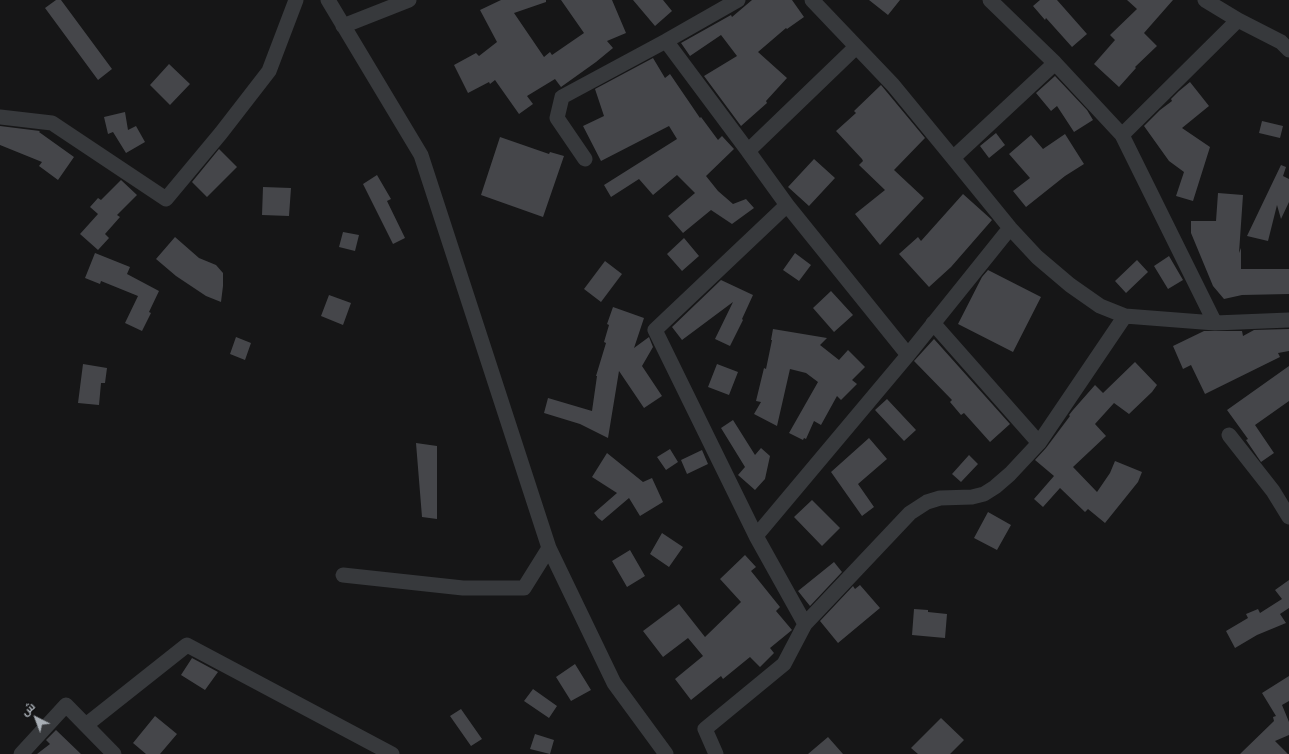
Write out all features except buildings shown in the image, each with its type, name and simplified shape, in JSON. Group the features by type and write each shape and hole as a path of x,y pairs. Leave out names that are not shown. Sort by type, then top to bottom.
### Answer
{"street":[{"path":"0,117 52,123 166,199 221,133 269,71 296,0"},
{"path":"328,0 421,155 549,548 614,683 666,754"},
{"path":"343,26 409,0"},
{"path":"585,159 557,118 562,97 738,0"},
{"path":"812,0 893,85 1010,228 1037,257 1070,285 1100,306 1125,316 1215,323 1289,320"},
{"path":"990,0 1055,63 1122,135 1215,323"},
{"path":"1205,0 1238,20 1281,42 1289,50"},
{"path":"1122,135 1238,20"},
{"path":"666,41 787,205 908,355"},
{"path":"748,151 856,47"},
{"path":"953,158 1055,63"},
{"path":"787,205 655,330 756,536 805,624"},
{"path":"756,536 908,355 1010,228"},
{"path":"716,754 705,729 784,664 805,624 910,513 927,502 940,498 972,497 984,494 1010,474 1039,443 1125,316"},
{"path":"934,323 1039,443"},
{"path":"1229,435 1273,491 1289,517"},
{"path":"343,575 462,588 524,588 549,548"},
{"path":"86,725 186,645 392,754"},
{"path":"21,754 66,705 114,754"}]}
